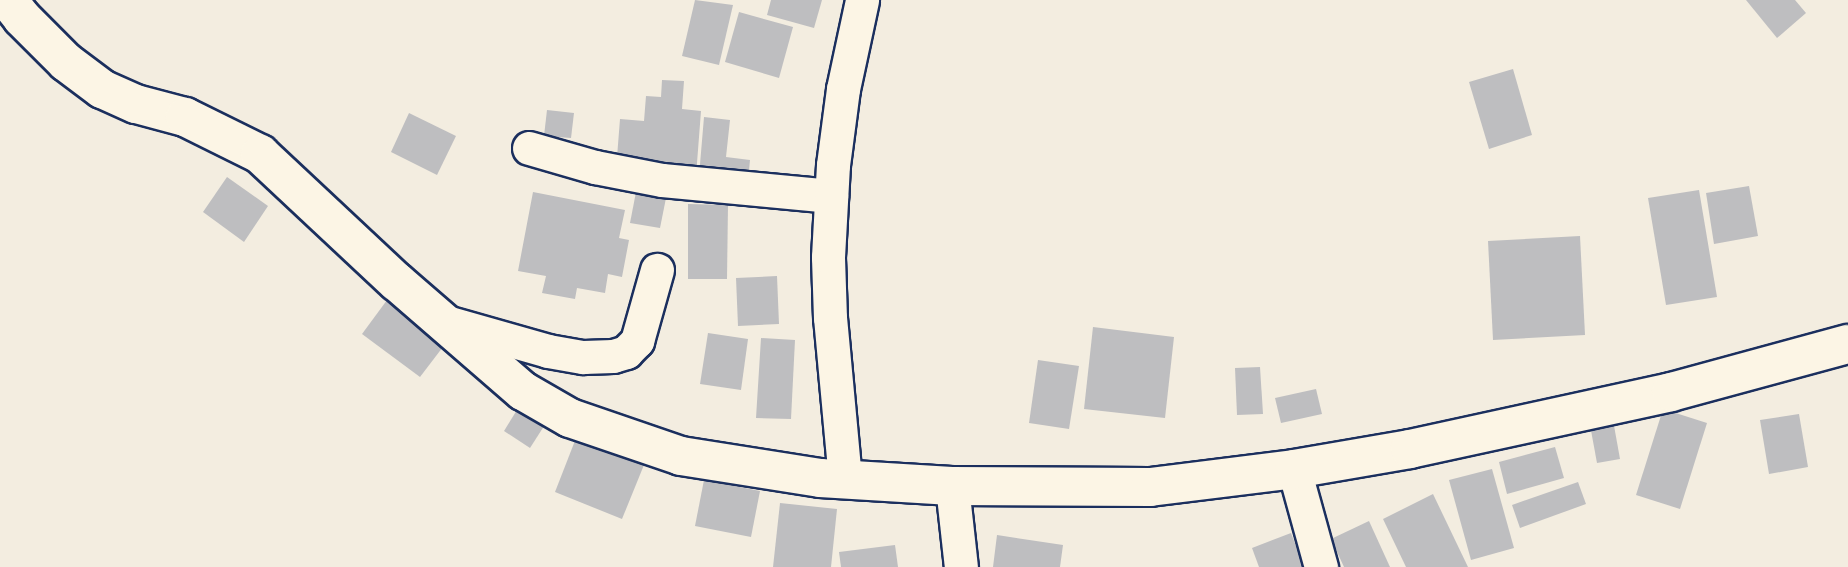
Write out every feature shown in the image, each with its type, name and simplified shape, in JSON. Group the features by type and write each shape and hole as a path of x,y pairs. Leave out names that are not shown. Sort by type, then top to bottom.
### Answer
{"highway":[{"path":"8,0 66,62 102,89 136,104 185,117 260,154 440,320 523,391 570,418 681,456 756,470 845,479 952,486 1150,487 1294,469 1409,449 1671,392 1848,344"}],"street":[{"path":"845,479 830,318 828,257 831,196 843,89 862,0"},
{"path":"529,148 595,167 662,180 831,196"},
{"path":"440,320 548,351 583,357 613,356 626,352 637,341 657,270"},
{"path":"1294,469 1321,567"},
{"path":"952,486 961,567"}],"building":[{"path":"695,0 733,5 719,65 682,56"},
{"path":"771,0 822,0 814,28 767,15"},
{"path":"1746,0 1795,0 1806,13 1777,38"},
{"path":"739,12 793,27 779,78 725,62"},
{"path":"1513,69 1532,135 1489,149 1469,82"},
{"path":"662,80 684,81 682,109 701,111 696,176 616,170 620,119 644,121 646,96 661,97"},
{"path":"547,110 574,113 571,138 544,136"},
{"path":"409,113 456,136 437,175 391,152"},
{"path":"704,117 730,120 726,157 750,160 748,181 699,176"},
{"path":"227,177 268,206 244,242 203,212"},
{"path":"1749,186 1758,236 1714,244 1706,193"},
{"path":"1699,190 1717,297 1666,305 1648,198"},
{"path":"533,192 625,210 619,238 629,240 622,277 608,274 605,293 577,288 575,299 542,293 546,276 518,271"},
{"path":"636,192 666,198 660,228 630,223"},
{"path":"688,204 728,205 727,279 688,279"},
{"path":"1580,236 1585,335 1493,340 1488,241"},
{"path":"777,276 779,324 738,326 736,278"},
{"path":"390,296 449,339 420,377 362,334"},
{"path":"1093,327 1174,337 1165,418 1084,409"},
{"path":"708,333 748,339 741,390 700,384"},
{"path":"761,338 795,340 791,419 756,418"},
{"path":"1038,360 1079,366 1069,429 1029,423"},
{"path":"1260,367 1263,414 1237,415 1235,368"},
{"path":"1316,389 1322,414 1281,423 1275,398"},
{"path":"520,405 546,423 530,448 504,431"},
{"path":"1663,409 1707,423 1680,509 1636,495"},
{"path":"1799,414 1808,467 1769,474 1760,420"},
{"path":"1613,420 1620,459 1597,463 1590,425"},
{"path":"578,433 646,460 622,519 555,492"},
{"path":"1555,447 1564,478 1507,494 1499,462"},
{"path":"1492,469 1514,548 1471,560 1449,480"},
{"path":"704,480 760,491 751,537 695,526"},
{"path":"1578,482 1586,504 1520,528 1512,505"},
{"path":"1433,494 1468,567 1406,567 1383,519"},
{"path":"780,503 837,509 831,567 773,567"},
{"path":"1369,521 1390,567 1344,567 1331,539"},
{"path":"1291,533 1304,567 1259,567 1252,548"},
{"path":"997,535 1063,545 1060,567 993,567"},
{"path":"895,545 898,567 841,567 839,552"}]}
